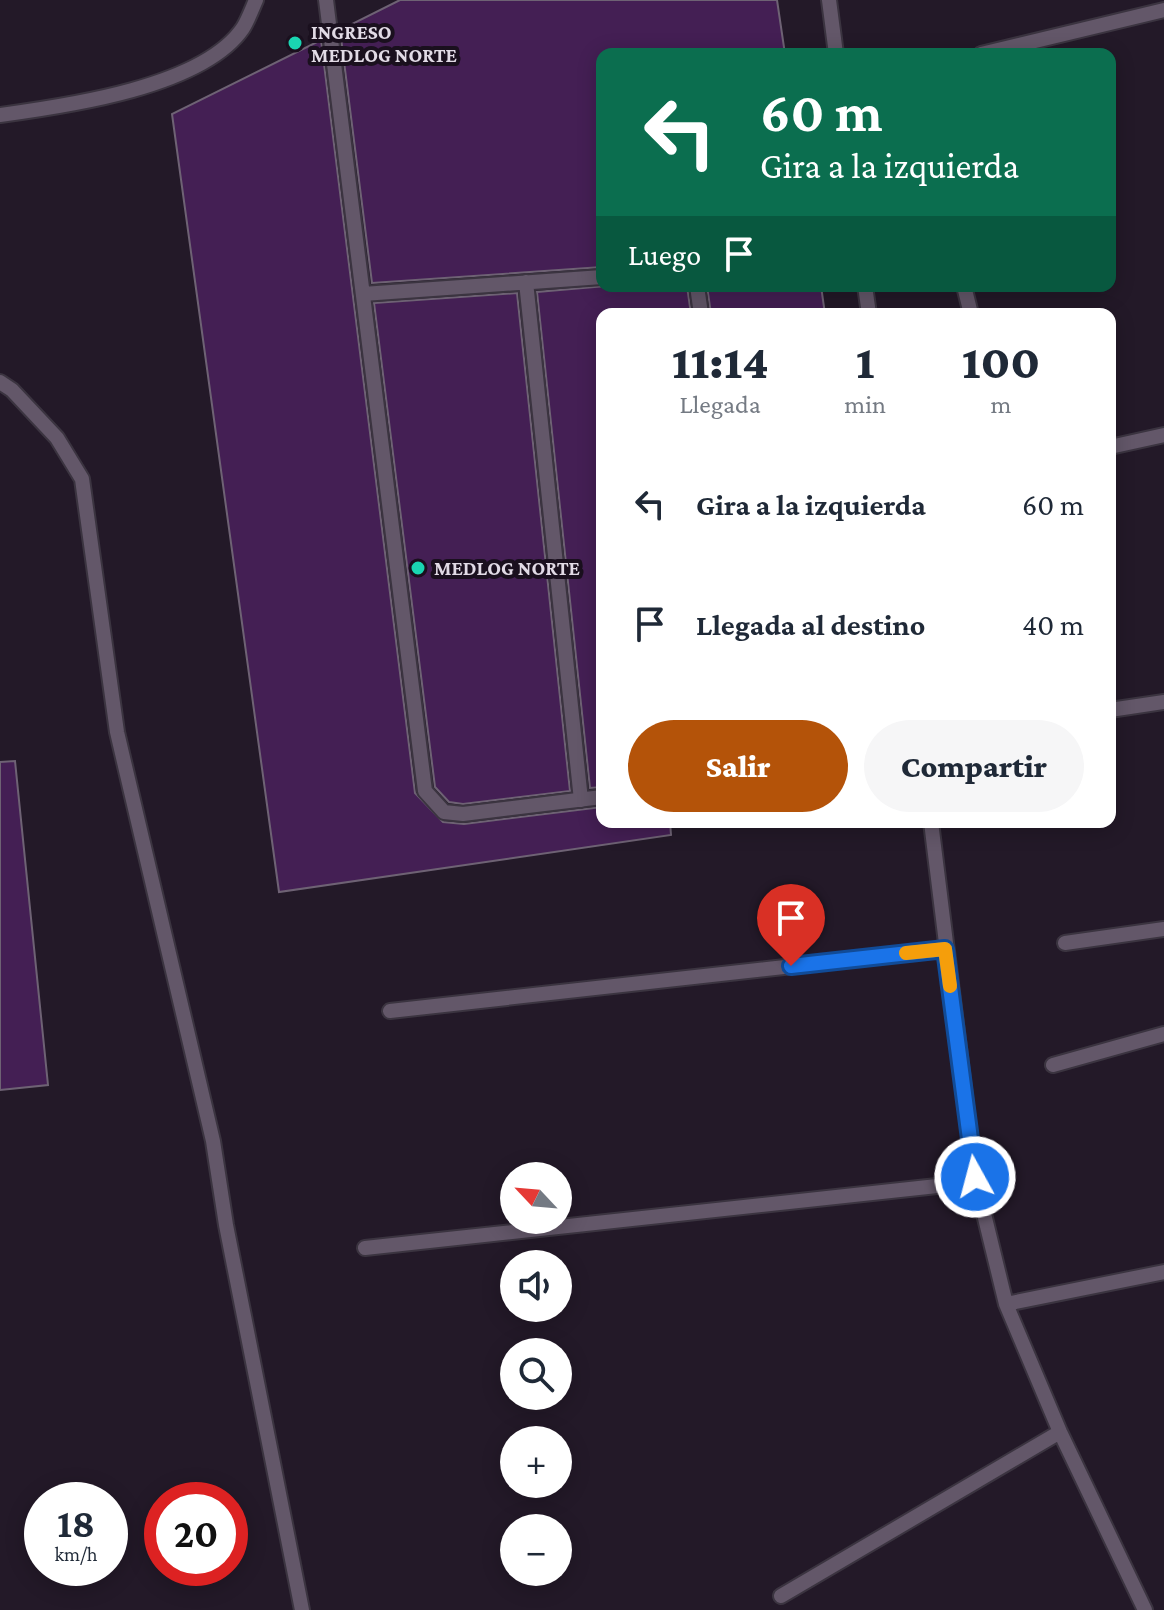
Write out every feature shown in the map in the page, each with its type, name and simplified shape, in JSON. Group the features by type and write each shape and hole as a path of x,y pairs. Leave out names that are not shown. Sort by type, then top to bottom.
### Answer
{"lane":[{"path":"0,115 103,97 185,73 214,55 242,29 256,0"},
{"path":"326,0 425,791 444,812 463,814 596,798"},
{"path":"829,0 835,48"},
{"path":"1006,48 1164,10"},
{"path":"363,294 596,277"},
{"path":"526,282 581,800"},
{"path":"0,382 12,390 57,438 82,479 117,732 213,1141 226,1225 302,1610"},
{"path":"1116,446 1164,435"},
{"path":"1116,709 1164,702"},
{"path":"932,828 975,1177 1006,1304 1139,1608"},
{"path":"1065,943 1164,929"},
{"path":"390,1011 945,949"},
{"path":"1053,1065 1164,1034"},
{"path":"365,1248 937,1186 975,1177"},
{"path":"1006,1304 1164,1272"},
{"path":"781,1596 1060,1432"}],"building":[{"path":"400,0 777,0 784,48 596,48 596,267 372,283 340,30"},
{"path":"321,40 415,793 443,822 464,824 596,808 596,828 670,828 671,835 279,892 172,114"},
{"path":"596,287 596,292 688,292 690,308 596,308 596,788 590,788 537,292"},
{"path":"708,292 822,292 824,308 710,308"},
{"path":"517,293 570,791 463,804 449,802 435,787 374,303"},
{"path":"15,761 48,1085 0,1090 0,762"}],"slow traffic":[{"path":"906,953 945,949 950,986"}],"place":[{"name":"INGRESO MEDLOG NORTE","path":"295,43"},
{"name":"MEDLOG NORTE","path":"418,568"}],"route":[{"path":"791,966 945,949 975,1177"}]}
